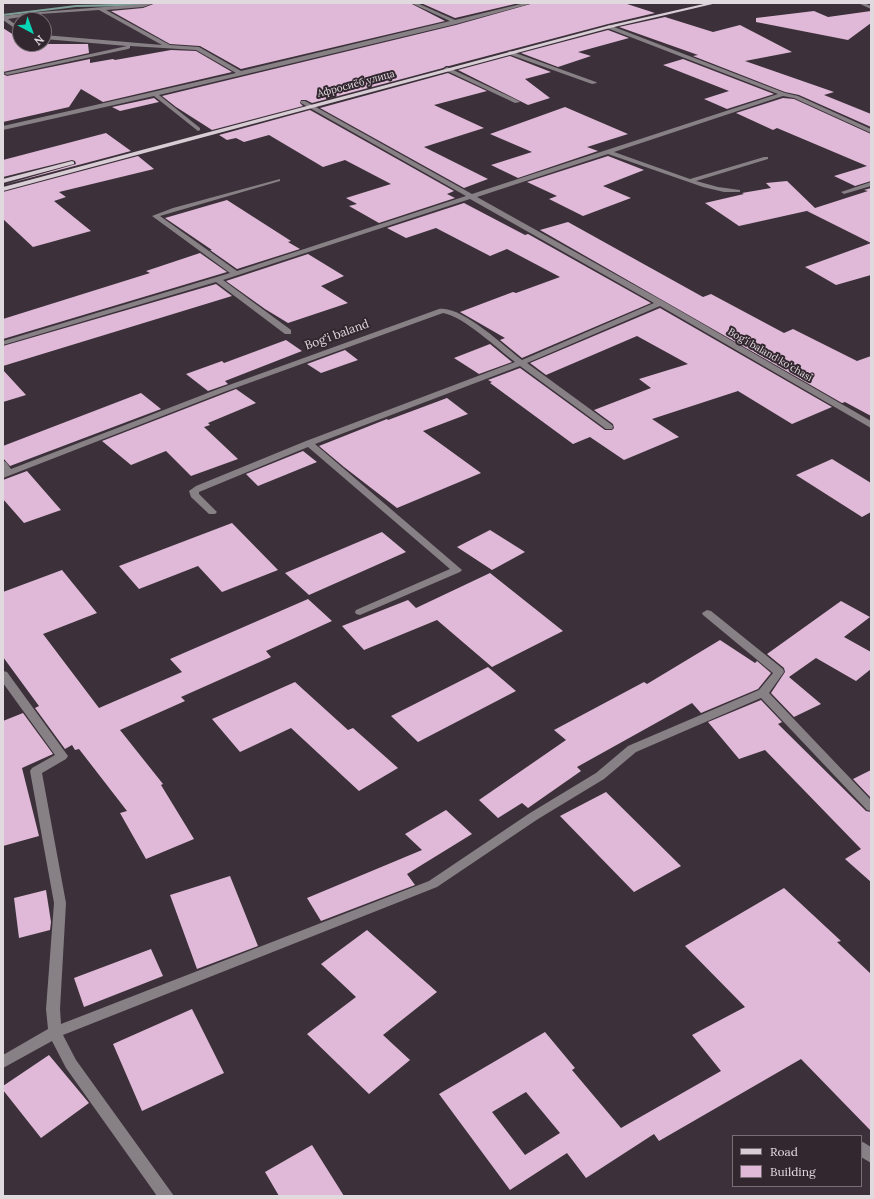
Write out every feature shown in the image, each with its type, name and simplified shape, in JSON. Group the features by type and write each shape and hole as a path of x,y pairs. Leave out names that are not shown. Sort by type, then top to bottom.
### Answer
{"main road":[{"name":"Афросиёб улица","path":"295,104 545,38 689,3"},
{"name":"Афросиёб улица","path":"6,188 447,69 609,27 715,3"},
{"path":"191,131 206,127"},
{"path":"6,188 3,181 80,161"},
{"path":"73,163 81,168"}],"street":[{"path":"4,18 40,13 143,6 153,3"},
{"path":"413,3 456,22"},
{"path":"3,128 155,94 531,3"},
{"path":"860,3 871,8"},
{"path":"100,9 170,46"},
{"path":"609,27 783,94 796,97 871,131"},
{"path":"52,38 197,48 240,73"},
{"path":"7,73 138,45"},
{"path":"510,53 594,83"},
{"path":"447,69 517,102"},
{"path":"155,94 198,129"},
{"path":"3,344 236,274 783,94"},
{"name":"Bog'i baland ko'chasi","path":"303,102 660,303 871,425"},
{"path":"607,151 690,181 726,191 738,191"},
{"path":"690,181 766,158"},
{"path":"236,274 155,216 278,180"},
{"path":"844,192 871,184"},
{"path":"217,280 288,332"},
{"path":"212,512 194,495 194,491 309,443 521,363 660,303"},
{"name":"Bog'i baland","path":"6,474 195,400 339,346 442,312 451,312 463,318 521,363 609,427"},
{"path":"309,443 457,570 360,612"},
{"path":"3,464 6,474"},
{"path":"3,1062 55,1032 433,884 534,816 600,776 632,749 763,693 779,672 707,613"},
{"path":"3,675 62,756 36,771 60,903 53,1009 55,1032 71,1064 166,1196"},
{"path":"763,693 871,807"},
{"path":"862,1150 871,1156"}],"building":[{"path":"156,3 410,3 445,21 241,69 200,46 170,44 111,11 143,8"},
{"path":"421,3 519,3 455,18"},
{"path":"534,3 624,3 655,13 446,66 312,103 306,100 301,100 300,103 303,106 212,130 176,107 162,96 456,25"},
{"path":"814,11 828,17 871,11 871,23 848,40 756,22 756,18"},
{"path":"665,17 713,32 740,25 792,52 745,61 834,92 824,95 871,114 871,127 799,95 785,92 693,56 698,55 619,27"},
{"path":"3,28 12,34 12,52 52,52 52,44 88,44 89,53 3,72"},
{"path":"608,30 629,38 578,52 591,56 558,67 521,53"},
{"path":"171,50 196,51 232,72 103,102 81,89 69,107 3,122 3,74 7,76 90,59 90,63"},
{"path":"510,56 551,72 525,79 550,98 528,105 458,70"},
{"path":"683,59 774,94 727,109 704,99 729,91 663,65"},
{"path":"448,73 487,91 434,105 484,128 424,147 488,179 464,188 320,108"},
{"path":"154,98 159,102 120,111 112,107"},
{"path":"783,98 794,99 871,134 871,181 855,186 834,176 867,166 777,128 773,130 736,113"},
{"path":"565,107 628,134 587,147 598,151 518,178 491,165 532,152 490,134"},
{"path":"310,110 454,191 447,194 455,198 379,223 349,206 357,204 346,198 391,184 345,160 323,167 269,135 244,142 236,138 227,140 219,135"},
{"path":"106,133 131,151 3,185 76,164 75,161 72,160 3,177 3,160"},
{"path":"138,156 154,169 59,192 66,197 54,201 91,231 33,247 3,219 3,192"},
{"path":"608,156 644,170 603,186 631,198 583,216 549,199 557,196 527,182"},
{"path":"787,181 815,208 868,191 864,190 871,188 871,243 807,211 811,210 739,226 705,203 744,194 742,193 771,188 766,183"},
{"path":"227,200 291,241 288,242 300,249 237,269 165,218"},
{"path":"464,203 525,235 528,234 651,303 522,358 500,340 505,338 460,312 513,292 516,293 560,277 507,249 490,256 436,228 406,238 387,228"},
{"path":"568,222 703,297 711,294 784,333 793,329 857,361 871,356 871,416 845,402 842,403 540,230"},
{"path":"871,243 871,275 836,285 805,267"},
{"path":"200,253 227,272 3,339 3,319 150,273 146,271"},
{"path":"308,254 344,276 321,286 348,303 288,323 265,309 226,281"},
{"path":"216,284 232,296 3,366 3,346"},
{"path":"660,308 832,407 792,424 738,391 652,419 679,437 624,460 590,437 573,444 488,380 520,368 605,430 612,430 614,428 613,424 594,410 651,388 639,379 688,364 637,336 546,375 530,363"},
{"path":"286,340 302,351 225,381 228,384 208,391 186,374 222,361 224,363"},
{"path":"490,344 512,362 479,374 454,358"},
{"path":"345,350 358,360 321,373 307,364"},
{"path":"3,370 26,395 3,402"},
{"path":"236,389 256,403 208,423 210,425 204,427 238,459 191,476 166,451 131,465 102,441"},
{"path":"141,393 161,409 10,466 3,458 3,446"},
{"path":"447,398 468,414 423,431 481,473 397,508 319,446 387,419 388,420"},
{"path":"303,451 317,462 258,486 246,474"},
{"path":"832,459 871,483 871,512 862,517 796,475"},
{"path":"27,471 61,510 24,523 3,499 3,480"},
{"path":"232,523 278,570 222,592 198,566 139,589 119,566"},
{"path":"490,530 525,552 492,570 457,547"},
{"path":"382,532 406,552 309,595 285,573"},
{"path":"62,570 97,613 43,634 99,708 182,672 170,659 308,599 332,621 266,651 271,657 181,697 185,701 120,730 163,784 161,785 194,839 146,859 120,813 127,811 79,749 75,750 72,745 65,749 35,708 39,706 3,657 3,592"},
{"path":"490,573 563,631 492,667 437,620 364,650 342,626 408,600 416,608"},
{"path":"841,601 870,617 844,637 871,652 871,669 856,681 816,658 789,677 821,704 794,717 771,693 785,672 784,668 767,654"},
{"path":"720,640 755,663 757,661 771,673 758,689 701,713 692,703 577,767 581,771 528,808 522,803 498,818 479,800 566,740 554,730 644,682 647,684"},
{"path":"488,667 516,691 418,742 391,716"},
{"path":"295,682 348,730 353,728 398,768 359,791 291,728 240,752 212,719"},
{"path":"761,700 782,722 778,724 866,811 871,812 871,882 845,859 861,849 765,750 739,759 708,722"},
{"path":"23,713 53,754 22,768 39,836 3,846 3,721"},
{"path":"871,770 871,798 853,779"},
{"path":"606,792 681,866 634,892 560,816"},
{"path":"446,810 472,834 407,874 415,885 321,921 307,898 422,850 405,834"},
{"path":"230,876 258,946 197,969 170,895"},
{"path":"784,888 841,941 837,942 871,974 871,1131 801,1059 659,1141 654,1134 586,1178 567,1153 510,1190 439,1094 545,1032 575,1068 572,1070 621,1128 721,1071 692,1035 745,1007 685,946","holes":["526,1092 560,1133 525,1155 492,1112"]},
{"path":"46,890 51,922 50,930 19,938 14,898"},
{"path":"367,930 437,992 383,1035 410,1060 369,1094 307,1034 356,997 321,964"},
{"path":"151,949 163,976 84,1007 74,978"},
{"path":"192,1009 224,1073 142,1111 113,1044"},
{"path":"49,1055 89,1103 41,1138 3,1090 3,1086"},
{"path":"312,1145 344,1196 279,1196 265,1172"}],"waterway":[{"path":"3,15 76,6 138,5 150,3"}]}
